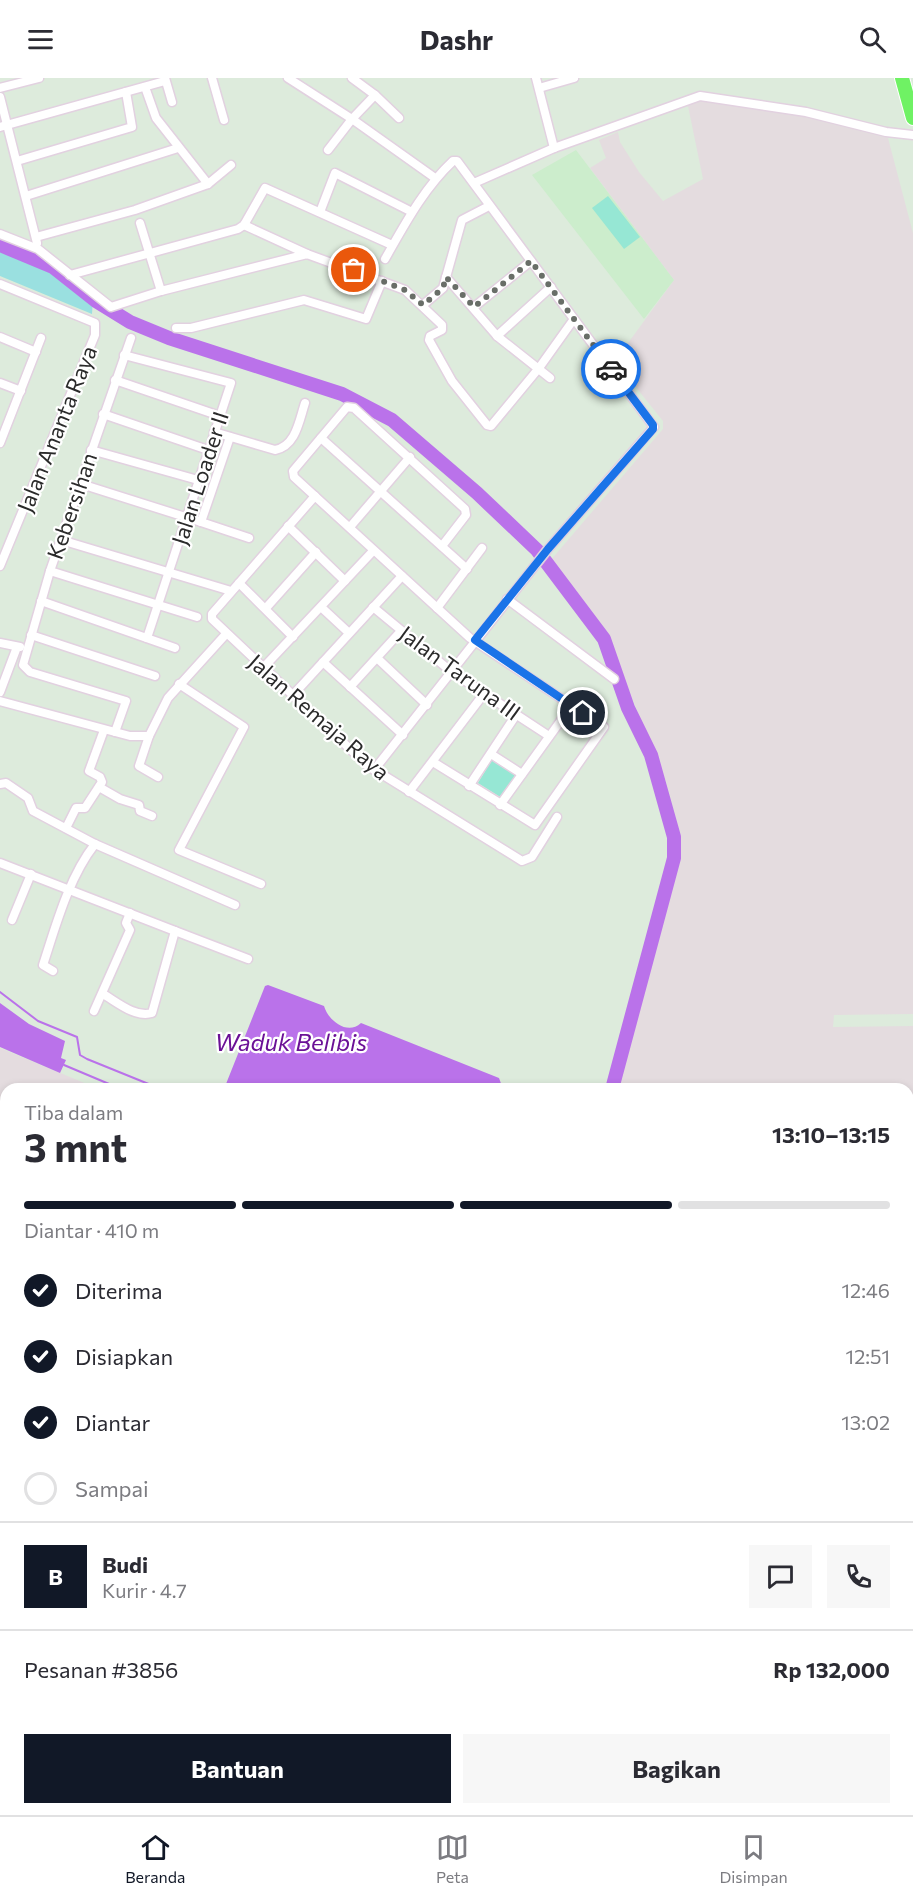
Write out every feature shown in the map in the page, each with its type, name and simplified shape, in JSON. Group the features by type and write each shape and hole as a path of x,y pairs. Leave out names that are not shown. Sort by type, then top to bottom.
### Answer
{"highway":[{"path":"902,78 913,118"}],"street":[{"path":"0,88 39,78"},
{"path":"212,78 225,120"},
{"path":"288,78 352,119 435,178"},
{"path":"352,78 375,94 399,118"},
{"path":"536,78 554,148"},
{"path":"539,88 574,78"},
{"path":"4,126 145,87 165,79 172,102"},
{"path":"145,87 156,118 208,184"},
{"path":"17,161 132,127 126,92"},
{"path":"328,150 375,94"},
{"path":"474,183 554,148 700,96 806,112 886,132 913,135"},
{"path":"0,97 4,126 17,161 38,249"},
{"path":"26,196 178,148"},
{"path":"374,770 453,673 507,599 654,427 456,160 435,178 385,259"},
{"path":"36,237 135,210 208,184 231,165"},
{"path":"320,212 335,173 412,212"},
{"path":"70,275 235,230 244,225 265,188 392,245"},
{"path":"423,305 443,288 462,220 489,206"},
{"path":"140,223 161,291"},
{"path":"244,225 307,254 405,290 423,305 442,327 429,340 452,381 487,425 494,425 574,319"},
{"path":"0,234 38,249 111,307 161,291 307,254"},
{"path":"474,307 531,261"},
{"path":"446,277 497,336 550,378"},
{"path":"176,328 191,328 304,300 366,319 382,281"},
{"name":"Jalan Ananta Raya","path":"0,284 95,323 95,335 0,566"},
{"path":"497,336 551,287"},
{"path":"0,337 36,352"},
{"path":"0,443 3,429 21,391 41,338"},
{"name":"Kebersihan","path":"115,732 126,701 30,672 23,665 50,571 131,338"},
{"name":"Jalan Loader II","path":"124,354 231,383 147,638"},
{"path":"115,380 220,416"},
{"path":"0,383 21,391"},
{"path":"214,432 275,450 284,448 292,439 305,403"},
{"path":"432,762 535,825 604,727 475,640 437,609 292,474 350,406 410,457 467,512 441,546"},
{"path":"103,414 208,450"},
{"path":"201,522 230,437"},
{"path":"321,438 467,568"},
{"path":"92,450 198,480"},
{"path":"350,527 410,457"},
{"path":"81,484 249,538"},
{"name":"Jalan Remaja Raya","path":"315,496 211,616 262,669 374,770 522,861 532,857 557,817"},
{"path":"288,526 345,581"},
{"path":"61,540 231,591"},
{"path":"437,609 482,549"},
{"path":"262,669 374,551"},
{"path":"266,608 316,552"},
{"path":"50,571 198,617"},
{"path":"292,696 402,576"},
{"path":"239,583 293,637"},
{"path":"507,599 614,679"},
{"path":"41,602 175,648"},
{"path":"321,607 349,633"},
{"name":"Jalan Taruna III","path":"373,607 453,673 549,736"},
{"path":"350,687 401,631"},
{"path":"31,634 155,676"},
{"path":"158,777 139,766 149,736 163,707 179,684 226,634"},
{"path":"0,643 26,649"},
{"path":"0,692 16,647"},
{"path":"377,658 427,705"},
{"path":"323,662 403,735"},
{"path":"179,684 244,726 179,850 261,884"},
{"path":"409,792 483,694"},
{"path":"0,701 138,738 149,736"},
{"path":"500,805 572,705"},
{"path":"469,786 516,715"},
{"path":"66,828 76,808 85,808 99,787 102,779 89,771 104,730"},
{"path":"490,754 522,774"},
{"path":"0,784 6,783 28,798 33,811 95,844 235,905"},
{"path":"99,787 127,802 139,805 140,811 152,816"},
{"path":"53,971 44,965 70,889 85,856 95,844"},
{"path":"0,863 248,959"},
{"path":"12,920 31,874"},
{"path":"94,1011 130,930 126,923 130,913"},
{"path":"103,994 129,1010 152,1013 176,931"}],"shaded area":[{"path":"705,99 782,111 888,138 913,233 913,1014 834,1015 833,1027 913,1026 913,1083 618,1083 678,855 677,822 666,781 608,639 550,561 663,429 663,421 615,361 674,280 590,168 606,158 599,140 618,132 620,142 639,172 663,201 703,179 688,106"},
{"path":"576,150 674,280 644,319 532,175"},
{"path":"608,196 640,237 624,249 592,208"},
{"path":"0,237 41,254 93,298 92,314 0,276"},
{"path":"493,758 518,774 502,798 478,783"},
{"path":"0,1048 85,1083 0,1083"}],"water":[{"name":"Waduk Belibis","path":"268,985 324,1006 339,1025 350,1028 361,1023 499,1078 501,1083 226,1083 265,986"},
{"path":"0,1003 29,1024 65,1041 61,1058 66,1060 60,1073 0,1047"}],"waterway":[{"path":"0,245 53,267 96,301 130,322 169,338 342,394 392,420 477,493 537,550 604,639 628,708 651,755 674,837 674,858 614,1083"},
{"path":"0,992 38,1021 77,1037 80,1055 146,1083"},
{"path":"64,1065 107,1083"}],"way so far":[{"path":"354,270 405,290 423,305 443,288 446,277 474,307 531,261 611,369"}],"route":[{"path":"583,713 475,640 548,549 653,429 653,425 611,369"}]}
